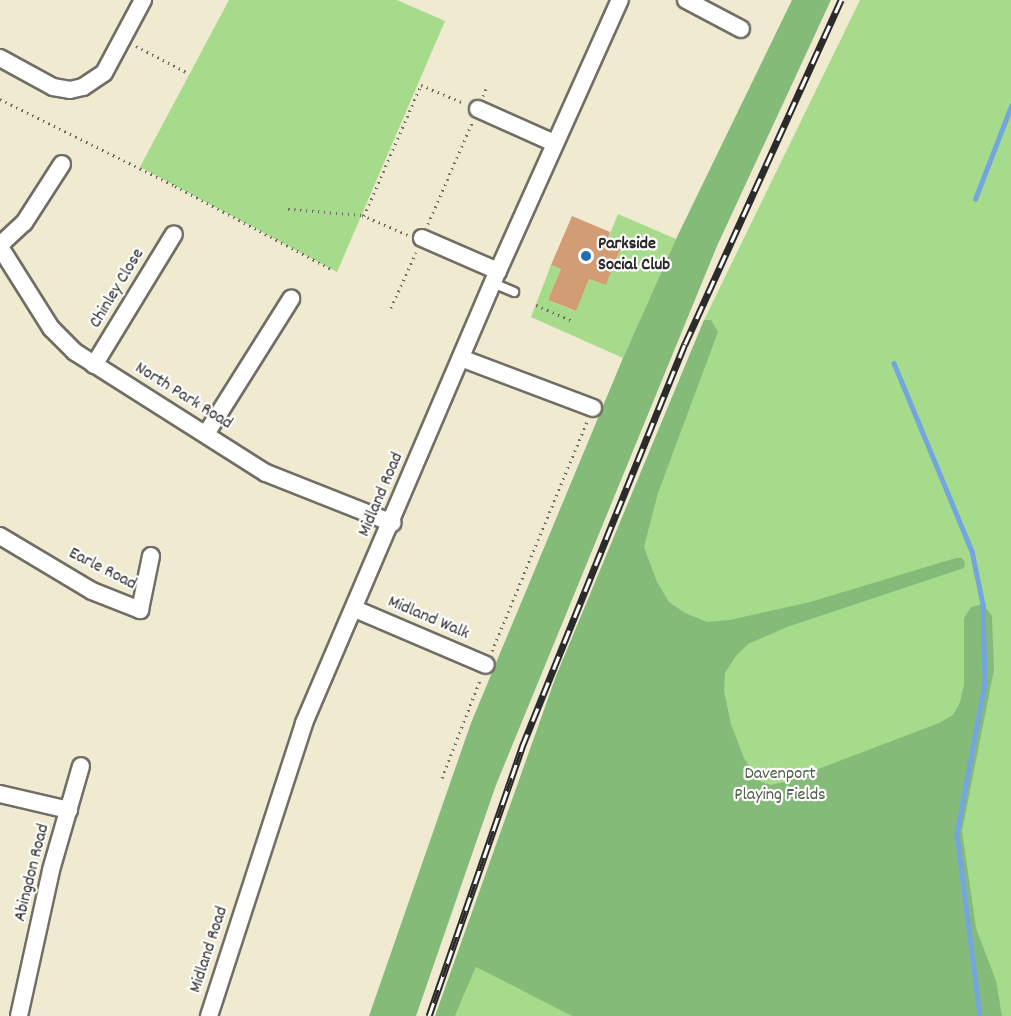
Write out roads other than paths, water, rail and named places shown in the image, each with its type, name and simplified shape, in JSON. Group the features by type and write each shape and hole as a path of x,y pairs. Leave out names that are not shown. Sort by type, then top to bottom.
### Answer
{"street":[{"path":"0,58 53,87 75,90 101,77 143,0"},
{"name":"Midland Road","path":"209,1016 304,723 554,143 620,0"},
{"path":"686,0 741,29"},
{"path":"478,109 554,143"},
{"path":"0,246 24,223 62,164"},
{"name":"Chinley Close","path":"94,365 174,234"},
{"path":"421,239 496,277"},
{"name":"North Park Road","path":"0,246 51,328 64,343 94,365 266,473 392,523"},
{"path":"206,434 291,299"},
{"path":"461,358 593,408"},
{"name":"Earle Road","path":"0,536 92,591 140,609 151,556"},
{"name":"Midland Walk","path":"355,609 486,664"},
{"name":"Abingdon Road","path":"19,1016 51,870 81,766"},
{"name":"Abingdon Road","path":"0,794 69,810"}],"lane":[{"path":"496,277 514,292"}],"waterway":[{"path":"975,199 1011,106"},
{"path":"894,363 972,551 983,604 985,683 957,834 980,1016"}],"railway":[{"path":"429,1016 522,747 685,344 841,0"}],"place":[{"name":"Parkside Social Club","path":"586,256"}],"park label":[{"name":"Davenport Playing Fields","path":"780,786"}]}
